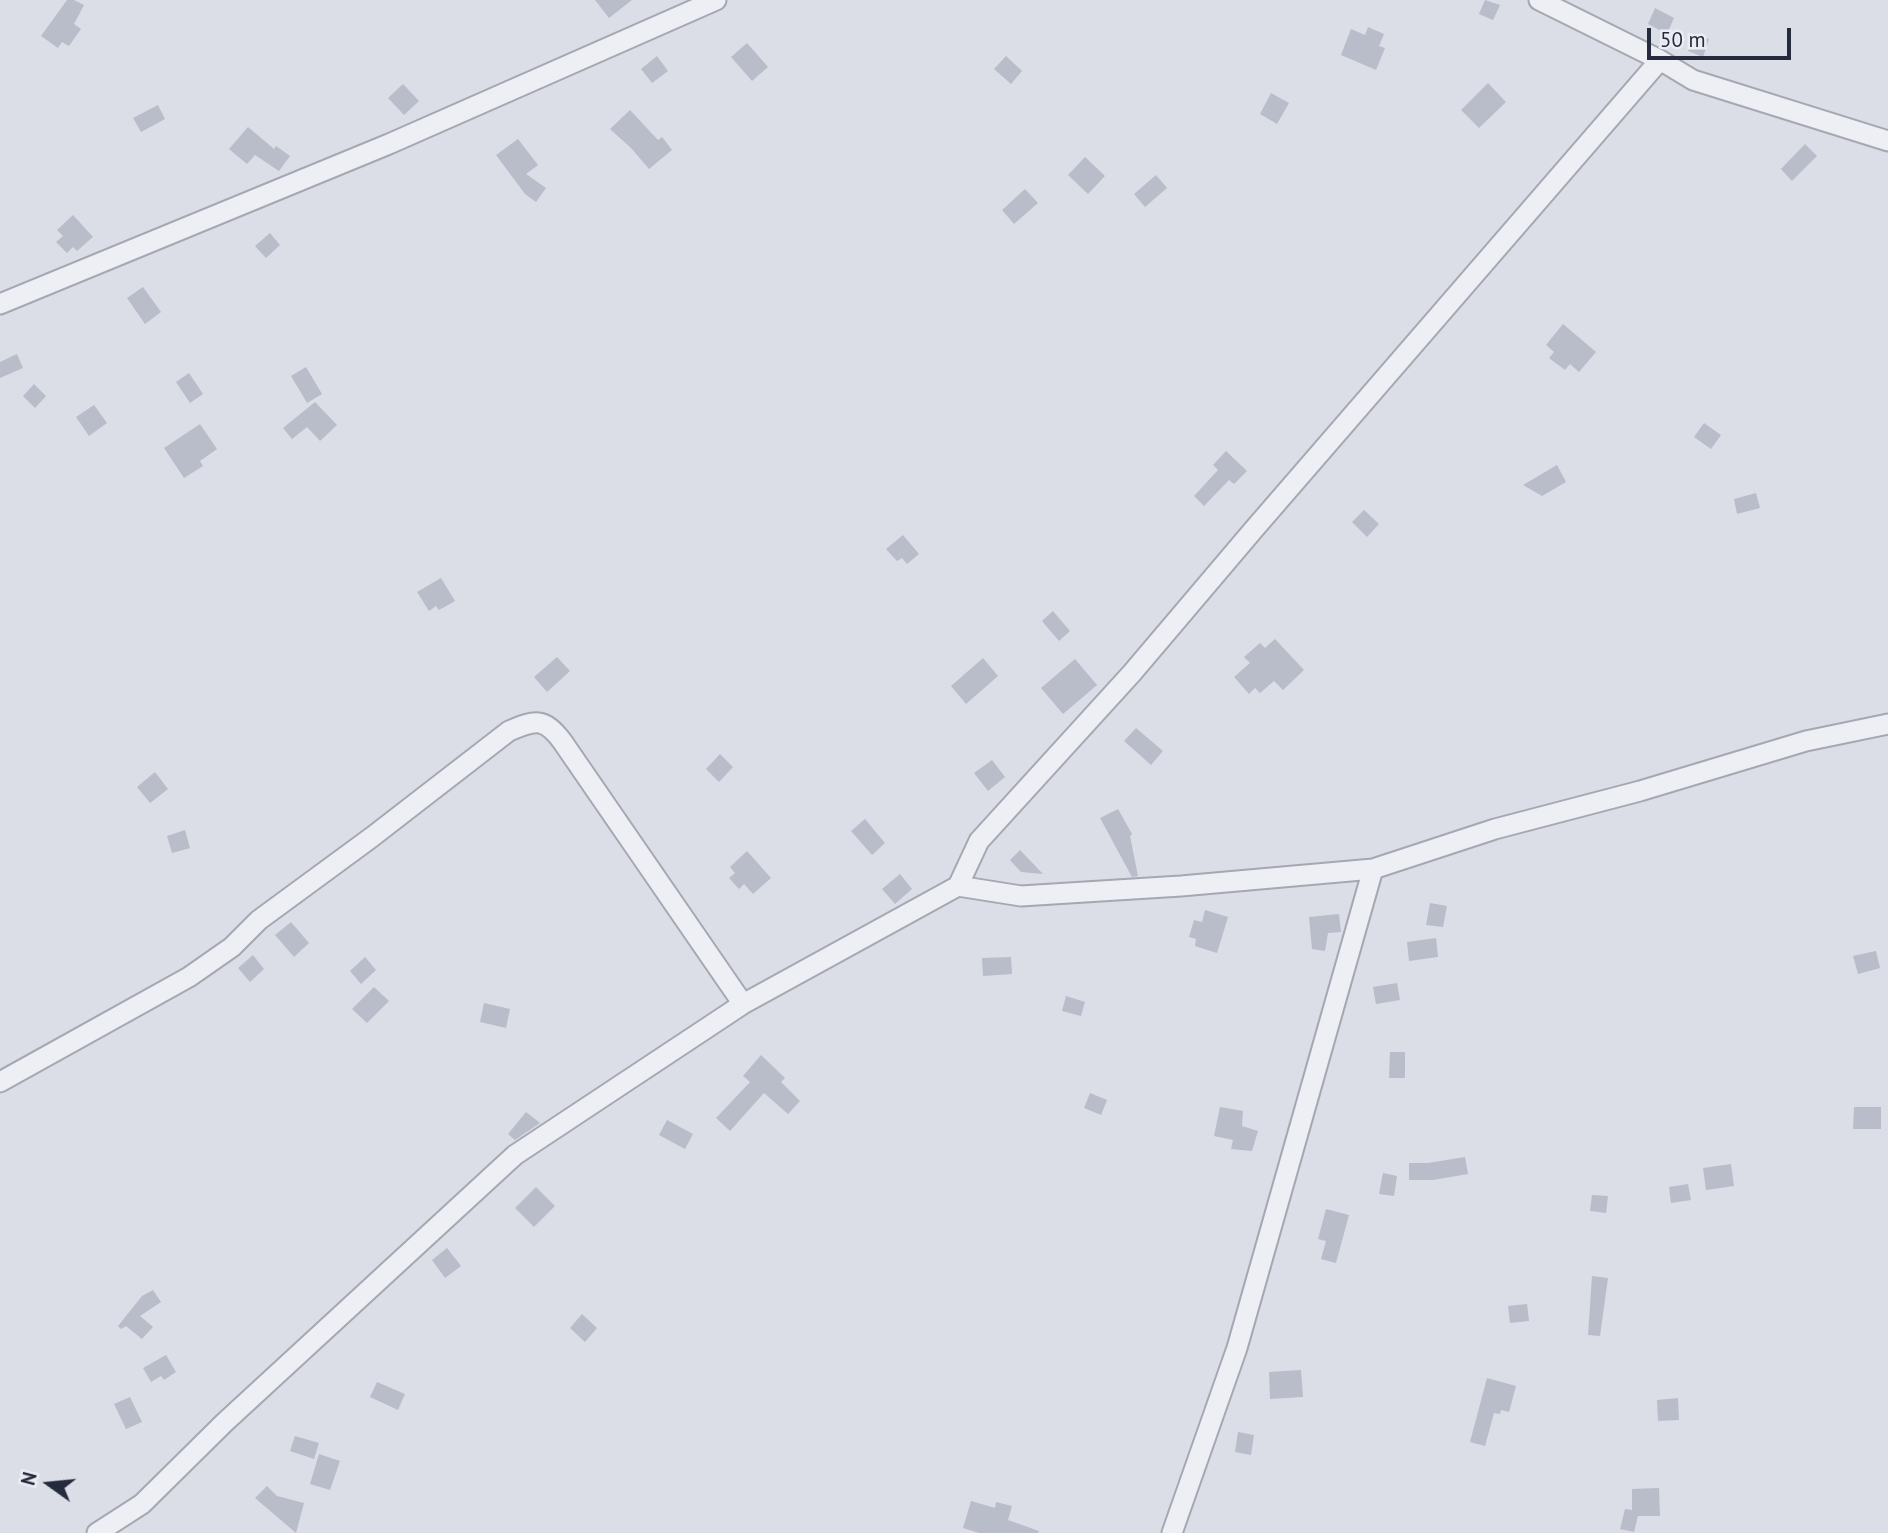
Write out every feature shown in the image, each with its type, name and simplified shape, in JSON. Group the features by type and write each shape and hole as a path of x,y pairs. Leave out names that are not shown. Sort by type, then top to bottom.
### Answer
{"street":[{"path":"0,304 389,144 716,0"},
{"path":"1539,0 1660,60 1693,80 1888,141"},
{"path":"97,1533 142,1504 224,1423 515,1155 743,1004 958,886 979,841 1132,673 1660,60"},
{"path":"0,1082 189,977 232,947 259,920 509,731 530,722 551,727 562,741 743,1004"},
{"path":"958,886 1021,896 1181,886 1373,869 1495,829 1640,791 1806,741 1888,724"},
{"path":"1172,1533 1237,1348 1373,869"}],"building":[{"path":"67,0 84,5 74,24 81,29 69,46 62,42 58,48 41,36"},
{"path":"595,0 632,0 609,18"},
{"path":"1485,0 1500,5 1493,20 1479,14"},
{"path":"1655,8 1674,18 1667,34 1648,24"},
{"path":"1368,27 1384,34 1379,46 1385,48 1376,70 1341,55 1351,29 1365,35"},
{"path":"1694,33 1709,39 1703,57 1688,51"},
{"path":"747,43 768,67 752,81 731,57"},
{"path":"657,56 668,71 652,83 641,69"},
{"path":"1006,56 1022,71 1011,84 994,69"},
{"path":"1488,83 1506,102 1479,128 1461,110"},
{"path":"403,84 419,101 404,115 388,98"},
{"path":"1271,93 1289,103 1277,124 1260,114"},
{"path":"158,105 165,119 141,132 133,118"},
{"path":"630,110 658,140 662,137 672,150 649,169 610,129"},
{"path":"248,127 274,149 276,146 290,156 279,171 255,155 247,164 229,149"},
{"path":"518,139 538,165 526,174 546,188 536,202 525,194 496,155"},
{"path":"1805,144 1817,156 1792,181 1781,169"},
{"path":"1085,157 1105,176 1088,194 1068,175"},
{"path":"1156,175 1167,188 1145,207 1134,194"},
{"path":"1025,189 1038,203 1014,224 1002,210"},
{"path":"73,215 93,237 77,251 73,247 67,253 56,242 63,236 57,230"},
{"path":"270,233 280,245 266,258 255,246"},
{"path":"143,287 161,312 145,324 127,298"},
{"path":"1563,324 1596,352 1579,372 1570,364 1565,370 1549,358 1554,352 1546,345"},
{"path":"17,354 23,368 0,378 0,362"},
{"path":"306,367 322,394 307,403 291,376"},
{"path":"189,373 203,394 190,403 176,382"},
{"path":"34,384 46,396 35,408 23,396"},
{"path":"315,402 337,425 320,441 307,427 292,439 283,428"},
{"path":"94,405 107,423 89,436 76,417"},
{"path":"1704,423 1721,435 1711,449 1694,437"},
{"path":"200,424 217,449 200,461 203,466 184,478 164,448"},
{"path":"1226,451 1247,471 1234,484 1229,480 1204,506 1194,496 1218,470 1213,465"},
{"path":"1557,465 1566,482 1542,496 1523,485"},
{"path":"1756,493 1760,508 1737,514 1734,499"},
{"path":"1364,510 1379,524 1367,537 1352,522"},
{"path":"903,535 919,554 907,564 902,558 897,561 886,549"},
{"path":"441,578 455,601 439,610 436,606 429,611 417,592"},
{"path":"1053,611 1070,631 1059,641 1042,621"},
{"path":"1275,639 1304,670 1283,690 1274,681 1260,693 1255,688 1249,694 1234,677 1250,663 1244,657 1260,643 1265,648"},
{"path":"557,657 570,671 547,692 534,677"},
{"path":"983,658 998,676 966,704 951,686"},
{"path":"1075,659 1097,685 1063,714 1041,688"},
{"path":"1136,728 1163,751 1151,765 1124,741"},
{"path":"720,754 733,767 719,782 706,769"},
{"path":"992,760 1005,777 988,791 974,773"},
{"path":"155,772 168,789 150,803 137,787"},
{"path":"1118,809 1132,834 1130,836 1138,876 1132,877 1100,818"},
{"path":"865,819 885,843 872,855 851,831"},
{"path":"185,830 190,848 172,853 167,836"},
{"path":"1020,850 1043,874 1021,872 1010,860"},
{"path":"747,851 771,878 753,894 744,884 739,889 729,878 735,873 730,867"},
{"path":"900,874 912,889 895,904 882,889"},
{"path":"1430,903 1447,906 1443,927 1426,925"},
{"path":"1205,910 1228,917 1217,953 1195,946 1196,939 1189,937 1194,920 1202,922"},
{"path":"1339,914 1341,932 1328,933 1325,951 1312,949 1309,917"},
{"path":"291,922 309,943 294,957 275,935"},
{"path":"1436,938 1438,957 1409,961 1407,942"},
{"path":"1876,951 1880,968 1858,974 1853,956"},
{"path":"253,955 264,969 250,982 238,968"},
{"path":"365,957 376,970 361,984 350,971"},
{"path":"1011,957 1012,974 983,976 982,958"},
{"path":"1397,983 1400,1000 1376,1004 1373,987"},
{"path":"374,987 389,1001 367,1023 352,1009"},
{"path":"1066,996 1085,1002 1081,1016 1062,1011"},
{"path":"484,1003 510,1009 506,1028 480,1022"},
{"path":"1390,1052 1405,1052 1405,1078 1389,1078"},
{"path":"761,1055 785,1078 781,1082 800,1101 788,1114 764,1093 730,1131 716,1118 750,1082 743,1076"},
{"path":"1090,1093 1107,1100 1101,1115 1084,1108"},
{"path":"1220,1107 1243,1111 1242,1126 1258,1131 1252,1151 1231,1149 1233,1140 1214,1136"},
{"path":"1854,1107 1881,1107 1881,1129 1853,1129"},
{"path":"526,1112 540,1123 515,1140 508,1134"},
{"path":"667,1120 693,1134 685,1149 659,1135"},
{"path":"1465,1157 1468,1174 1433,1180 1409,1180 1409,1163"},
{"path":"1731,1164 1734,1186 1706,1190 1703,1168"},
{"path":"1383,1173 1397,1176 1394,1196 1379,1194"},
{"path":"1688,1184 1691,1200 1671,1203 1669,1187"},
{"path":"536,1187 555,1206 534,1227 515,1208"},
{"path":"1592,1195 1608,1196 1606,1213 1590,1211"},
{"path":"1326,1209 1349,1215 1336,1263 1321,1259 1326,1241 1318,1239"},
{"path":"447,1248 461,1266 445,1278 432,1260"},
{"path":"1592,1276 1608,1278 1600,1336 1588,1335"},
{"path":"153,1290 161,1302 140,1316 153,1327 142,1339 126,1326 121,1329 118,1326 142,1296"},
{"path":"1527,1304 1529,1321 1510,1323 1508,1306"},
{"path":"582,1314 597,1328 585,1342 570,1328"},
{"path":"166,1355 176,1372 164,1380 161,1376 151,1382 143,1368"},
{"path":"1301,1370 1303,1397 1270,1399 1269,1372"},
{"path":"1487,1378 1516,1386 1509,1412 1501,1410 1500,1414 1494,1413 1485,1446 1470,1442"},
{"path":"377,1382 405,1394 398,1410 370,1397"},
{"path":"130,1397 142,1422 126,1429 114,1404"},
{"path":"1678,1398 1679,1420 1658,1421 1657,1400"},
{"path":"1238,1432 1254,1435 1251,1455 1235,1452"},
{"path":"295,1436 319,1443 314,1459 290,1451"},
{"path":"319,1454 340,1461 330,1490 310,1484"},
{"path":"267,1486 277,1496 304,1503 296,1533 255,1498"},
{"path":"1659,1488 1660,1516 1638,1516 1634,1532 1620,1529 1625,1509 1632,1510 1632,1489"},
{"path":"971,1501 995,1508 996,1502 1012,1506 1008,1520 1039,1531 979,1533 963,1528"}]}
